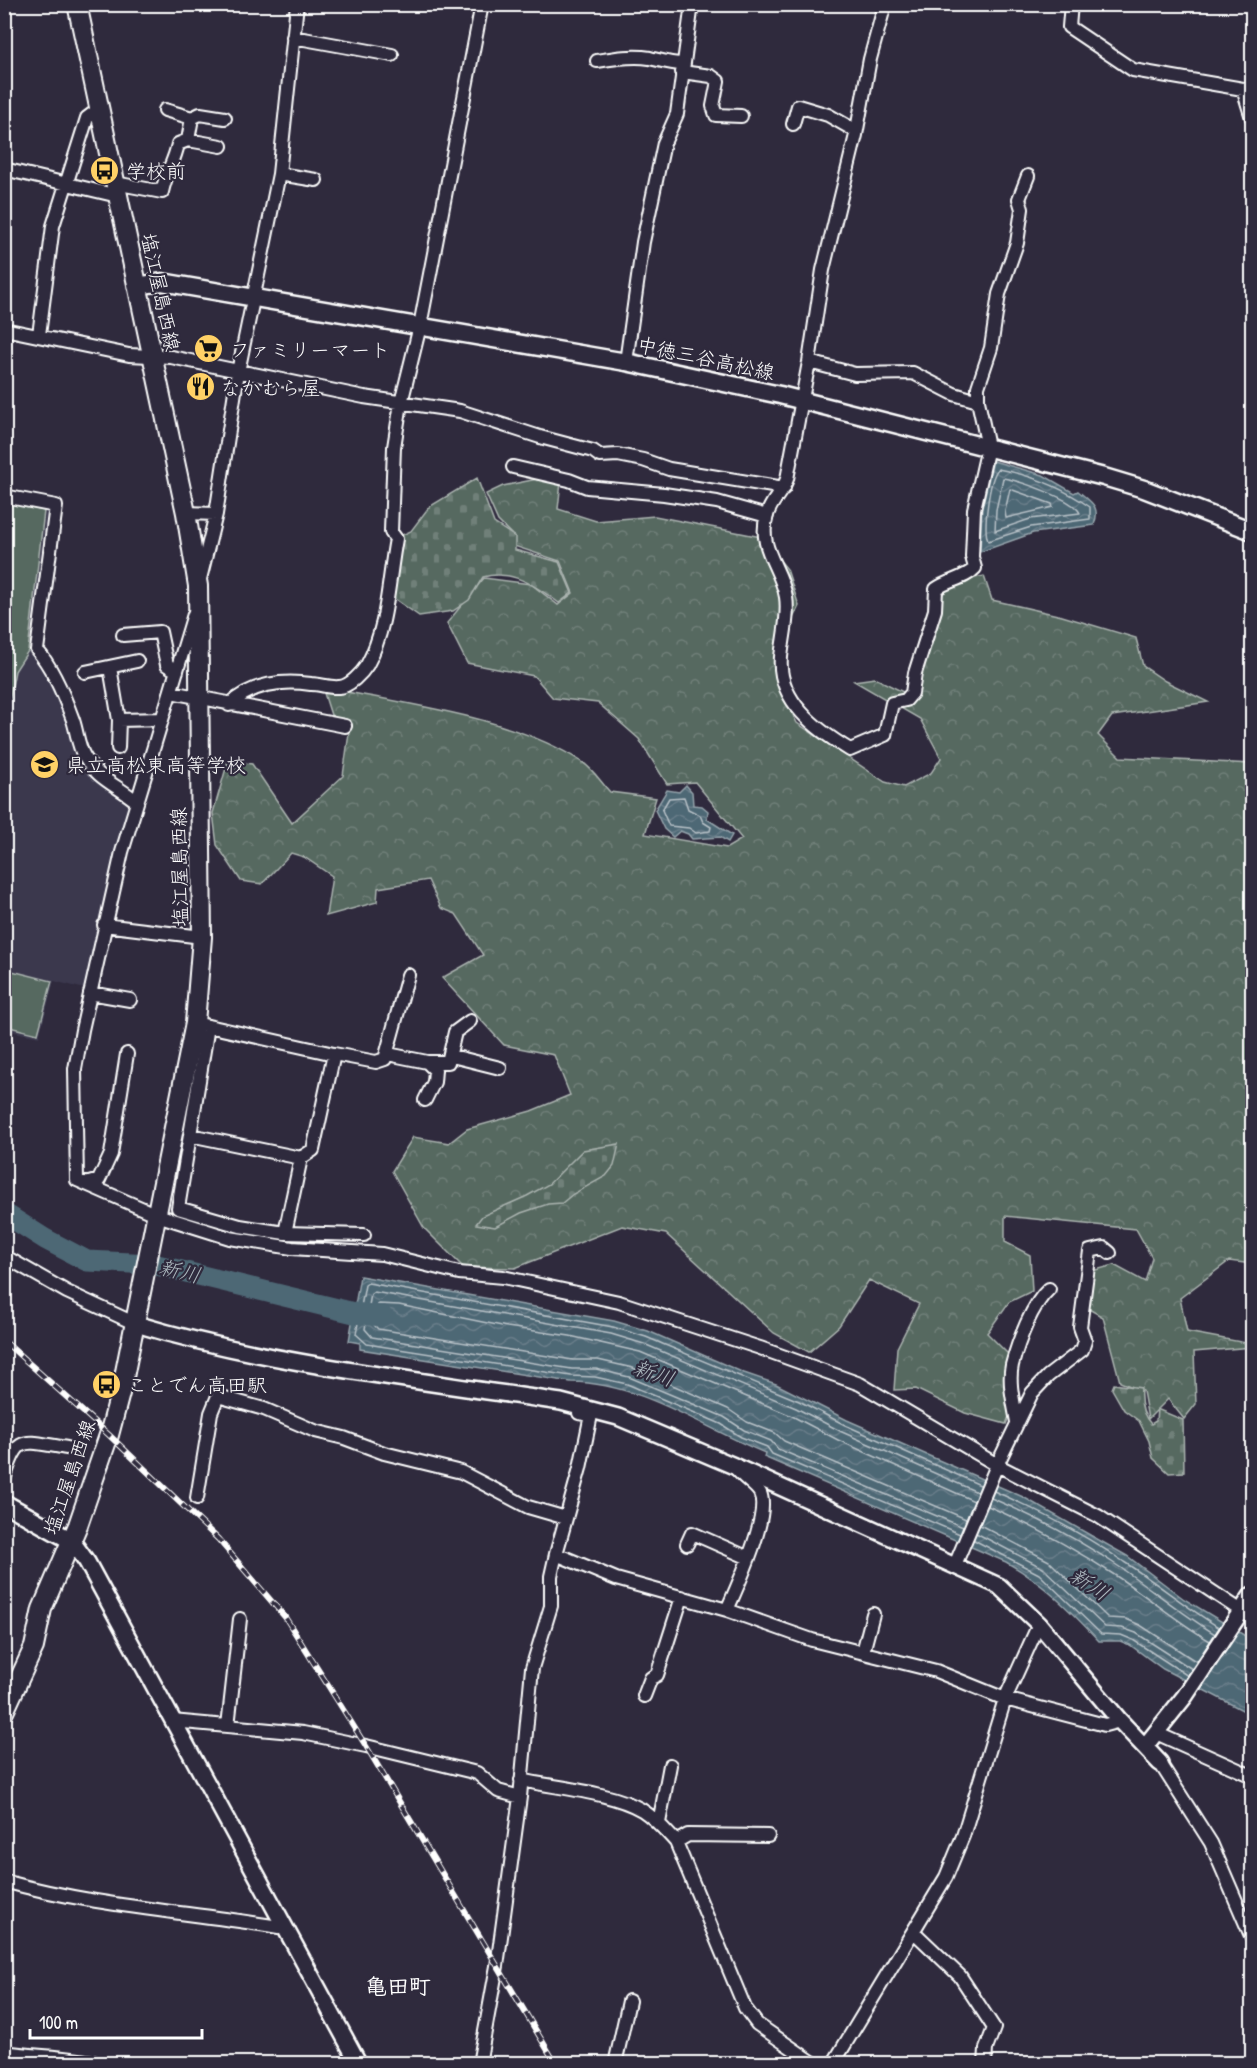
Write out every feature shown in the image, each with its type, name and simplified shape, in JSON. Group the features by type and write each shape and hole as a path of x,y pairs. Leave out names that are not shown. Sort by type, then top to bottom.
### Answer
{"main road":[{"name":"塩江屋島西線","path":"4,1712 34,1647 42,1609 72,1541 109,1435 201,1025 198,594 186,513 77,4"},
{"name":"中徳三谷高松線","path":"137,286 162,282 626,362 802,399 1144,489 1252,531"},
{"path":"4,1503 72,1541"}],"street":[{"path":"297,4 279,174 238,372 216,514 198,594 171,692 136,801 104,925 75,1069 77,1180 156,1220 264,1245 382,1254 459,1273 502,1277 619,1302 760,1348 860,1384 997,1465 1098,1516 1244,1615"},
{"path":"229,705 236,698 263,685 284,681 341,687 356,678 366,667 376,644 386,609 396,539 392,532 394,447 401,403 420,326 482,4"},
{"path":"626,362 643,242 664,143 677,114 692,4"},
{"path":"885,4 870,59 856,131 823,270 809,362 784,488 774,499 767,516 764,534 768,555 779,575 787,598 781,660 784,686 798,710 850,750 885,735 892,703 906,700 912,693 915,674 935,610 936,589 948,581 968,575 975,568 972,557 974,509 988,447 978,401 978,387 991,348 999,294 1017,243 1022,209 1019,199 1028,176"},
{"path":"1071,4 1069,27 1133,70 1243,89 1252,118"},
{"path":"293,37 392,55"},
{"path":"597,61 617,57 649,58 711,76 718,81 713,106 716,115 741,116"},
{"path":"793,124 798,106 828,115 856,131"},
{"path":"39,335 53,226 87,118 99,109"},
{"path":"165,110 192,117 200,114 225,118"},
{"path":"188,140 192,117"},
{"path":"4,169 66,183 162,192 166,170 174,163 178,144 188,140 221,146"},
{"path":"279,174 316,180"},
{"path":"4,328 129,355 152,355 401,403 460,411 540,437 586,448 600,456 634,458 669,469 784,488"},
{"path":"809,362 855,374 913,373 954,394 978,401"},
{"path":"513,467 569,480 587,488 664,494 717,502 767,516"},
{"path":"4,496 56,506 37,650 44,659 73,719 83,755 108,783 119,787 136,801"},
{"path":"186,513 216,514"},
{"path":"123,635 160,632 167,665 177,671"},
{"path":"85,672 137,662"},
{"path":"110,667 118,720 118,748"},
{"path":"171,692 345,726"},
{"path":"118,720 162,719"},
{"path":"104,925 202,937"},
{"path":"364,1235 285,1233 240,1226 178,1208 190,1135 201,1025 376,1062 385,1059 388,1054 408,975"},
{"path":"90,993 130,1000"},
{"path":"388,1054 427,1062 442,1064 448,1062 452,1056 455,1032 470,1021"},
{"path":"86,1184 99,1180 111,1154 127,1054"},
{"path":"285,1233 301,1158 313,1150 334,1054"},
{"path":"452,1056 501,1068"},
{"path":"425,1100 434,1082 435,1070 427,1062"},
{"path":"190,1135 301,1158"},
{"path":"958,1559 997,1465 1032,1393 1048,1376 1082,1350 1085,1341 1080,1327 1089,1251 1104,1248 1110,1253"},
{"path":"4,1256 67,1292 181,1338 341,1368 535,1398 618,1417 958,1559 999,1586 1039,1624 1120,1721 1146,1745 1160,1763 1211,1843 1252,1938"},
{"path":"1017,1422 1012,1391 1012,1366 1036,1300 1049,1289"},
{"path":"197,1498 211,1413 218,1396 264,1409 315,1431 344,1438 384,1453 461,1472 528,1508 566,1518"},
{"path":"479,2064 497,1966 520,1797 532,1668 551,1606 551,1576 591,1415 540,1405 535,1398"},
{"path":"4,1480 13,1451 21,1445 30,1443 67,1448"},
{"path":"727,1610 749,1558 763,1500 759,1490 741,1478 734,1466"},
{"path":"687,1544 692,1533 749,1558"},
{"path":"72,1541 87,1562 359,2064"},
{"path":"556,1554 616,1579 727,1610 794,1634 936,1671 1005,1699 1105,1725 1120,1721"},
{"path":"1146,1745 1244,1615 1252,1595"},
{"path":"644,1696 651,1678 657,1675 682,1597"},
{"path":"863,1652 873,1614"},
{"path":"228,1726 240,1619"},
{"path":"833,2064 946,1877 963,1836 1005,1699 1039,1624"},
{"path":"172,1721 303,1733 442,1763 477,1773 498,1791 520,1797"},
{"path":"1156,1733 1252,1776"},
{"path":"660,1823 670,1765"},
{"path":"521,1780 607,1798 641,1809 660,1823 675,1842 745,2008 757,2024 814,2064"},
{"path":"675,1842 688,1835 768,1836"},
{"path":"4,1881 112,1904 206,1915 285,1928"},
{"path":"914,1932 960,1976 994,2028 986,2049 985,2064"},
{"path":"615,2064 630,2001"},
{"path":"4,2052 31,2056 69,2056 101,2064"}],"shaded area":[{"name":"県立高松東高等学校","path":"5,498 52,508 31,652 40,659 69,716 81,756 129,801 85,989 54,981 39,1037 5,1030"}],"green space":[{"path":"477,478 494,523 515,537 515,550 559,562 572,593 559,603 542,591 514,577 494,575 483,577 469,600 453,611 419,616 392,597 400,536 411,531 429,507"},
{"path":"537,479 561,482 558,509 596,521 655,516 761,537 787,569 799,606 784,637 779,687 797,723 885,782 904,787 931,773 941,758 920,719 854,681 875,678 909,695 946,584 984,576 992,600 1062,616 1136,638 1143,666 1165,681 1208,702 1112,716 1098,735 1120,757 1252,764 1252,1264 1229,1261 1180,1298 1187,1332 1252,1344 1252,1347 1194,1352 1196,1404 1184,1419 1168,1399 1148,1419 1143,1391 1120,1382 1103,1317 1087,1308 1088,1272 1114,1265 1145,1282 1152,1258 1136,1229 1005,1216 1005,1242 1030,1255 1032,1291 1009,1302 987,1333 1008,1354 1005,1391 1013,1407 1006,1424 965,1413 916,1389 894,1390 897,1348 919,1304 869,1280 839,1326 809,1352 774,1333 666,1234 622,1226 515,1268 463,1267 424,1228 392,1171 413,1137 449,1143 467,1129 531,1111 570,1095 554,1055 504,1045 442,978 483,955 456,914 441,908 428,880 378,888 377,902 326,916 332,876 304,857 291,853 262,884 241,881 217,845 213,813 228,761 252,764 292,823 343,776 350,726 331,715 322,687 456,714 523,733 554,746 586,765 610,792 656,798 645,834 727,848 742,839 695,782 667,784 639,739 598,703 553,698 534,676 467,663 447,623 484,578 531,584 558,605 573,593 560,561 514,546 511,534 498,521 486,494 503,486"},
{"path":"5,502 44,511 28,651 15,671 5,722"},
{"path":"4,969 52,981 38,1034 5,1026"},
{"path":"619,1144 614,1166 606,1176 573,1194 562,1203 548,1204 521,1213 495,1227 476,1224 482,1216 549,1184 583,1150"},
{"path":"1114,1384 1141,1388 1142,1407 1151,1424 1156,1421 1157,1409 1183,1420 1184,1472 1169,1473 1153,1458 1149,1441 1139,1421 1124,1410 1112,1389"}],"water":[{"path":"993,461 1043,475 1074,493 1078,491 1091,502 1095,509 1094,525 1033,533 980,552 982,508"},
{"path":"686,785 692,792 693,805 702,806 708,811 707,819 732,835 728,842 720,837 692,839 688,834 680,831 673,837 664,829 655,810 667,790 679,792"},
{"path":"4,1202 16,1217 72,1247 63,1250 11,1220 5,1215"},
{"path":"360,1276 614,1321 648,1331 744,1373 776,1384 847,1420 1023,1497 1127,1556 1184,1599 1252,1640 1252,1715 1163,1669 1130,1645 1120,1641 1099,1641 1056,1598 1006,1562 764,1457 765,1453 647,1398 597,1384 571,1382 360,1349 360,1343 349,1341"}],"waterway":[{"name":"新川","path":"4,1213 45,1239 87,1261 153,1264 354,1313 382,1316"}],"railway":[{"path":"4,1341 109,1435 218,1539 285,1617 366,1746 556,2064"}],"place":[{"name":"学校前","path":"105,170"},
{"name":"ファミリーマート","path":"209,349"},
{"name":"なかむら屋","path":"200,387"},
{"name":"県立高松東高等学校","path":"45,764"},
{"name":"ことでん高田駅","path":"106,1384"}],"district":[{"name":"亀田町","path":"398,1986"}]}
